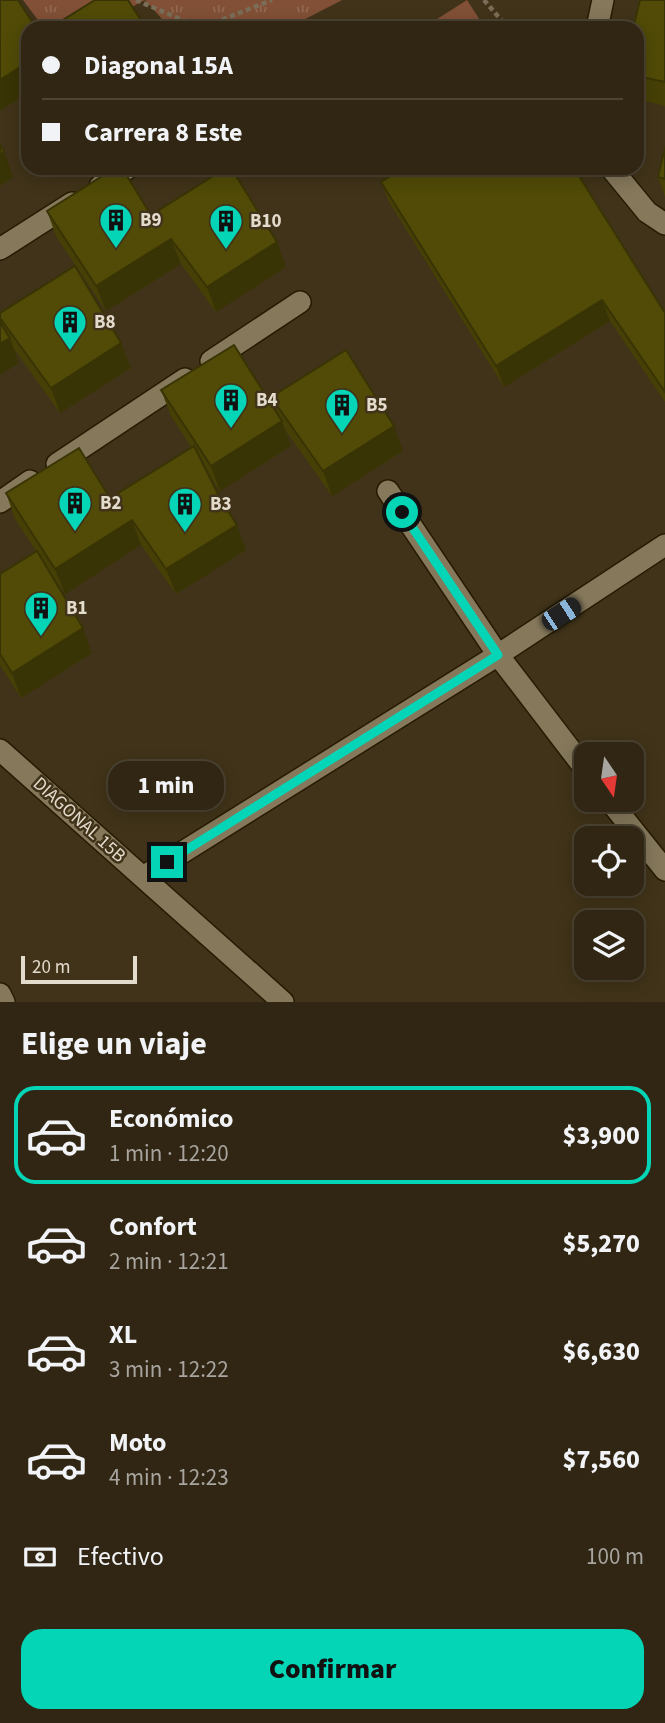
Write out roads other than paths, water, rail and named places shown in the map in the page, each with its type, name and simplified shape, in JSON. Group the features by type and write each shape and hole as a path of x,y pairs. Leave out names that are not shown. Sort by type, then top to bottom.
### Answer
{"street":[{"path":"598,21 603,0"},
{"path":"0,249 117,175"},
{"path":"617,175 647,212 665,224"},
{"path":"0,502 300,302"},
{"path":"388,491 498,655 574,754"},
{"path":"143,877 498,655 665,545"},
{"name":"DIAGONAL 15B","path":"0,750 283,1002"},
{"path":"619,812 665,870"},
{"path":"0,994 4,1002"}],"place":[{"name":"B9","path":"116,250"},
{"name":"B10","path":"226,251"},
{"name":"B8","path":"70,352"},
{"name":"B4","path":"231,430"},
{"name":"B5","path":"342,435"},
{"name":"B2","path":"75,533"},
{"name":"B3","path":"185,534"},
{"name":"B1","path":"41,638"}]}
